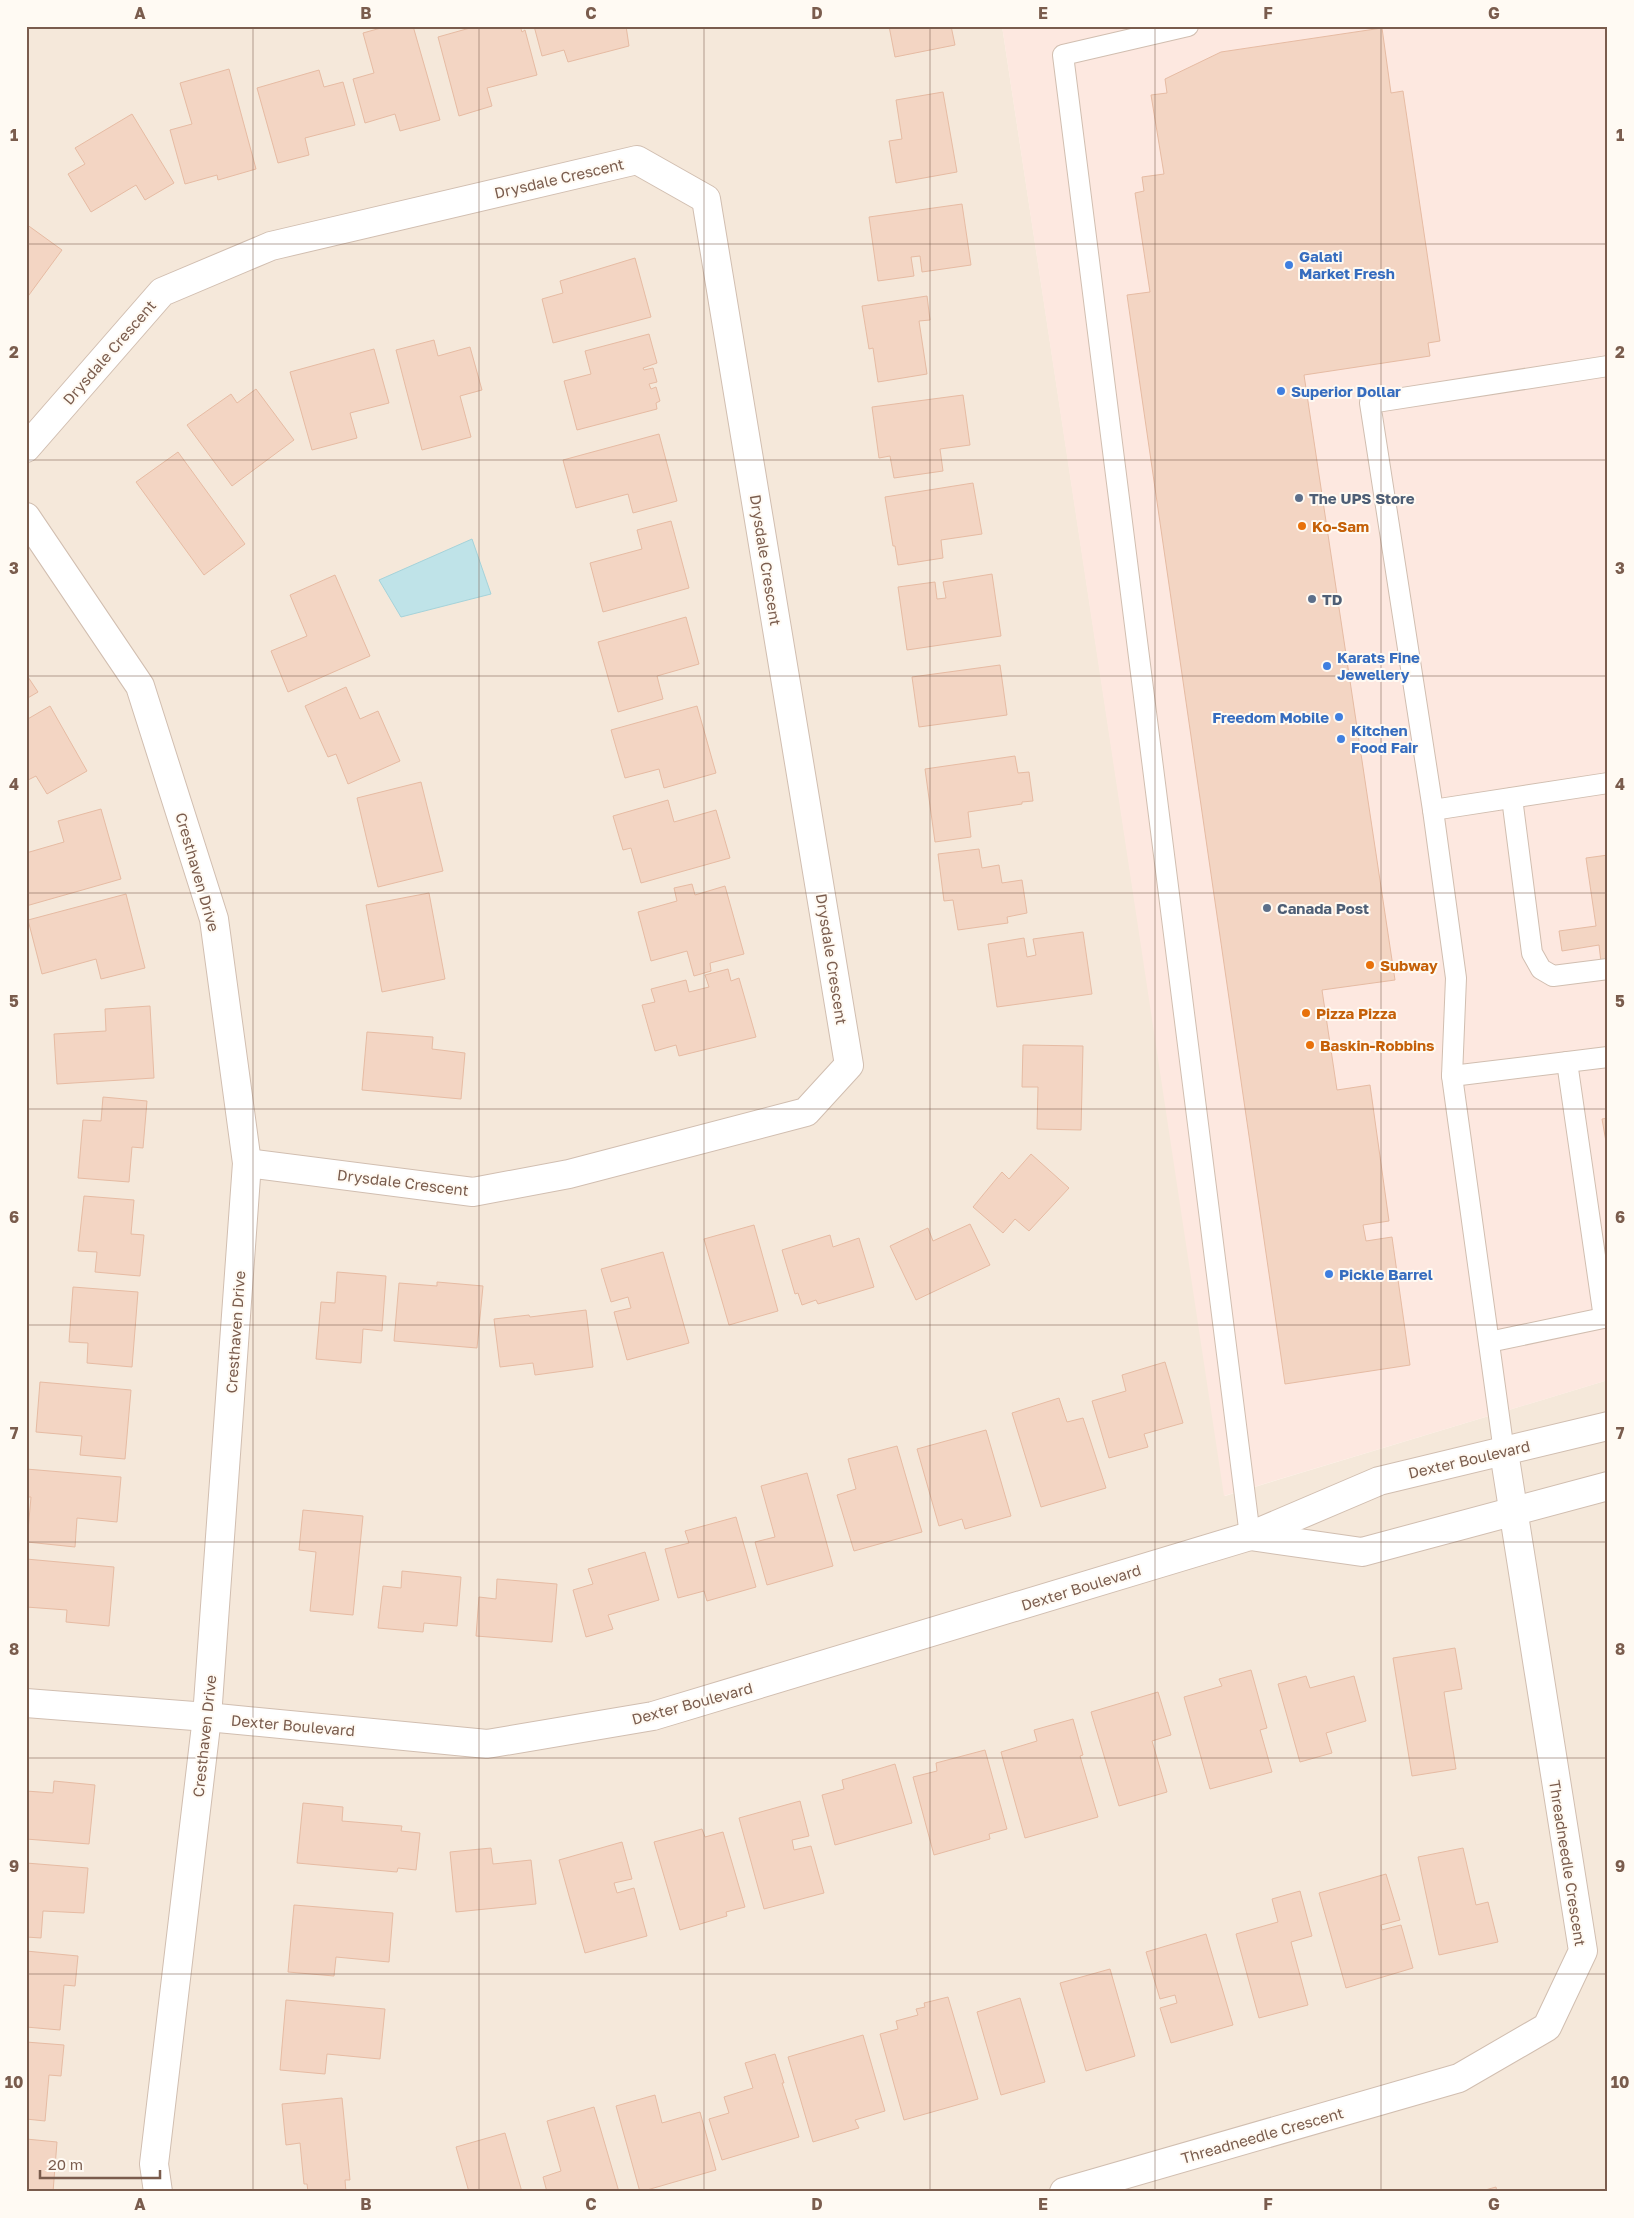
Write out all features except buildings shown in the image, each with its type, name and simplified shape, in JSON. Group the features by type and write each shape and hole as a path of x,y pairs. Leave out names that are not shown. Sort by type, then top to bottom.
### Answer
{"street":[{"name":"Drysdale Crescent","path":"26,448 162,292 270,246 638,160 706,199 850,1065 806,1112 569,1174 473,1192 247,1163"},
{"name":"Cresthaven Drive","path":"26,517 140,686 214,919 247,1163 207,1718 154,2164 158,2192"},
{"name":"Dexter Boulevard","path":"26,1704 207,1718 487,1744 653,1716 1250,1536 1379,1481 1608,1426"},
{"name":"Threadneedle Crescent","path":"1064,2192 1459,2078 1547,2028 1583,1951 1504,1452"},
{"name":"Dexter Boulevard","path":"1250,1536 1362,1552 1608,1486"}],"lane":[{"path":"1188,26 1063,55 1250,1536"},
{"path":"1504,1452 1452,1076 1456,978 1433,810 1370,403 1608,366"},
{"path":"1433,810 1608,783"},
{"path":"1512,798 1532,953 1541,969 1553,976 1608,970"},
{"path":"1452,1076 1608,1057"},
{"path":"1489,1342 1606,1317 1567,1062"}],"shaded area":[{"path":"26,26 1002,26 1225,1496 1608,1380 1608,2192 26,2192"},
{"path":"1002,26 1608,26 1608,1380 1224,1496"}],"water":[{"path":"472,539 491,594 401,617 379,580"}],"place":[{"name":"Galati Market Fresh","path":"1289,265"},
{"name":"Superior Dollar","path":"1281,391"},
{"name":"The UPS Store","path":"1299,498"},
{"name":"Ko-Sam","path":"1302,526"},
{"name":"TD","path":"1312,599"},
{"name":"Karats Fine Jewellery","path":"1327,666"},
{"name":"Freedom Mobile","path":"1339,717"},
{"name":"Kitchen Food Fair","path":"1341,739"},
{"name":"Canada Post","path":"1267,908"},
{"name":"Subway","path":"1370,965"},
{"name":"Pizza Pizza","path":"1306,1013"},
{"name":"Baskin-Robbins","path":"1310,1045"},
{"name":"Pickle Barrel","path":"1329,1274"}]}
